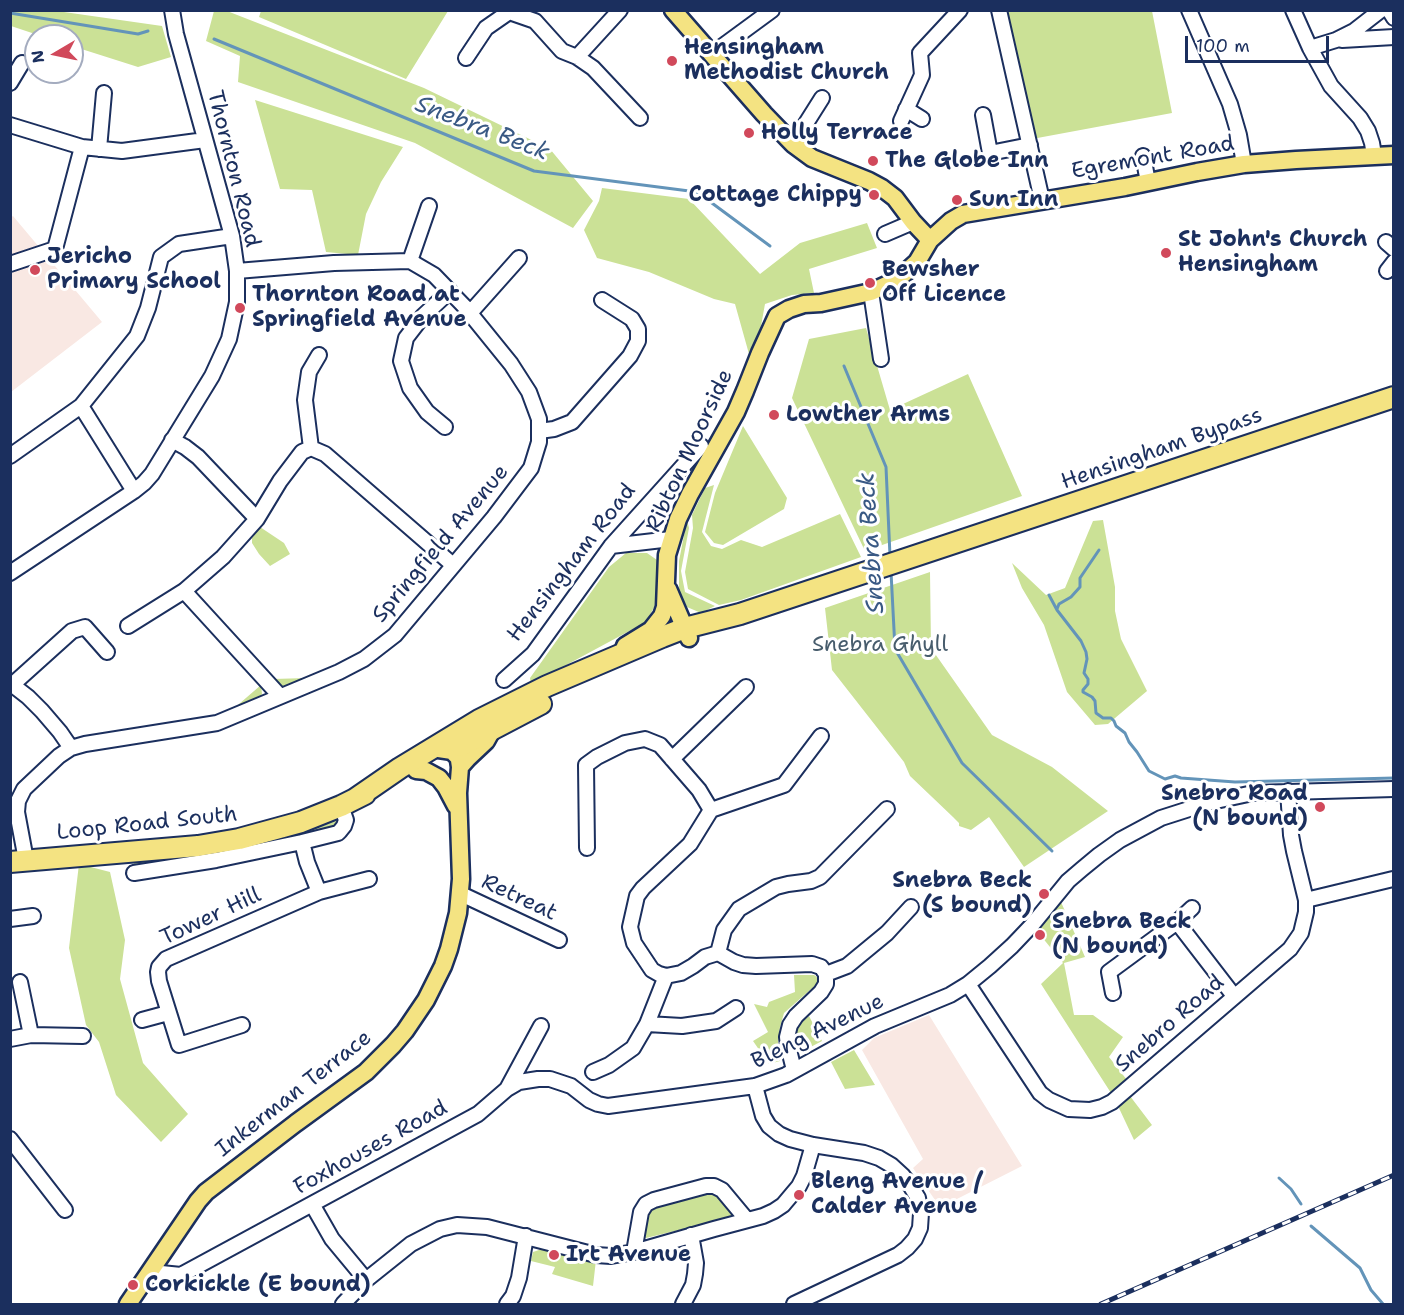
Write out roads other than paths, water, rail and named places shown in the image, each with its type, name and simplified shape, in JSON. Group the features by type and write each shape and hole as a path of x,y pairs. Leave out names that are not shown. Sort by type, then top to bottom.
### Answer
{"highway":[{"name":"Hensingham Bypass","path":"683,633 1394,397"},
{"path":"456,750 488,716 547,686 683,633"},
{"path":"348,803 683,633"},
{"path":"348,803 432,748 456,750"},
{"name":"Loop Road South","path":"18,861 219,843 280,829 348,803"}],"main road":[{"path":"674,10 793,144 812,158 882,188 895,198 930,240"},
{"name":"Egremont Road","path":"871,292 897,279 917,262 930,240 951,221 963,214 1244,164 1394,154"},
{"name":"Ribton Moorside","path":"665,607 667,555 678,519 736,412 777,316 804,304 820,303 871,292"},
{"path":"666,585 683,633"},
{"path":"665,607 670,624 683,633"},
{"path":"595,666 651,630 662,616 665,607"},
{"name":"Inkerman Terrace","path":"128,1305 184,1220 206,1192 366,1072 405,1031 426,1000 443,966 454,931 460,894 461,863 456,750"},
{"path":"416,770 426,771 439,778 458,810"}],"street":[{"name":"Thornton Road","path":"10,573 134,491 152,474 212,376 229,339 237,302 237,271 232,236 176,34 172,10"},
{"path":"712,54 771,10"},
{"path":"922,118 904,115 921,75 920,53 960,10"},
{"path":"999,10 1042,200"},
{"path":"1189,10 1230,104 1244,164"},
{"path":"1293,10 1331,86 1360,118 1368,131 1374,155"},
{"path":"1310,48 1336,40 1354,31 1381,10"},
{"path":"1389,10 1394,18"},
{"path":"466,58 486,28 509,12 535,21 562,51 577,57 593,68 640,118"},
{"path":"577,57 612,13"},
{"path":"1336,40 1394,37"},
{"path":"10,83 22,63"},
{"path":"99,149 104,93"},
{"path":"793,144 822,98"},
{"path":"983,115 990,153 1030,145"},
{"path":"10,125 82,147 122,151 205,140"},
{"path":"10,264 55,249 82,147"},
{"path":"1143,156 1148,182"},
{"path":"237,271 334,263 410,261 429,206"},
{"path":"885,234 913,222"},
{"path":"10,456 81,406 137,336 148,308 161,257 179,244 232,236"},
{"path":"470,313 519,258"},
{"name":"Springfield Avenue","path":"18,861 17,812 20,795 59,756 71,748 85,744 217,723 339,672 364,659 395,635 494,517 531,468 539,442 539,419 530,392 511,364 450,291 434,275 410,261"},
{"path":"445,427 427,412 410,388 401,361 406,338 423,316 450,291"},
{"path":"871,292 881,359"},
{"path":"539,431 554,429 572,422 630,356 638,341 638,329 632,319 602,300"},
{"path":"311,448 304,400 309,372 319,355"},
{"path":"81,406 134,491"},
{"path":"172,440 198,457 256,519"},
{"name":"Hensingham Road","path":"504,680 533,654 611,546 701,446"},
{"path":"128,626 184,591 223,557 256,519 302,452 311,448 325,454 453,566"},
{"path":"611,546 671,539"},
{"path":"184,591 280,696"},
{"path":"71,748 42,711 11,684 72,631 85,627 107,652"},
{"path":"672,759 746,687"},
{"path":"794,1070 787,1036 796,1016 821,992 826,984 826,974 821,967 812,964 743,965 718,953 705,957 681,973 666,976 652,970 634,943 630,927 637,896 690,844 711,810 784,784 821,736"},
{"path":"587,848 586,765 625,743 645,740 660,745 699,790 711,810"},
{"name":"Bleng Avenue","path":"608,1106 755,1086 779,1078 875,1026 950,995 968,984 1012,946 1032,926 1068,881 1099,855 1120,840 1161,819 1226,798 1254,793 1394,789"},
{"name":"Snebro Road","path":"968,984 1040,1093 1049,1101 1077,1110 1090,1110 1112,1102 1297,941 1304,923 1306,900 1291,835 1288,791"},
{"name":"Tower Hill","path":"134,873 216,860 338,833 346,820 348,803"},
{"path":"718,953 724,930 739,909 776,887 811,881 820,877 878,813"},
{"path":"302,842 319,892"},
{"name":"Tower Hill","path":"242,1025 178,1045 158,976 159,967 166,959 319,892 369,879"},
{"path":"1306,900 1394,879"},
{"name":"Retreat","path":"460,894 559,940"},
{"path":"826,974 847,966 887,933 911,907"},
{"path":"1113,993 1109,972 1177,922 1192,908"},
{"path":"10,919 33,916"},
{"path":"1177,922 1234,996"},
{"path":"593,1072 609,1065 633,1048 647,1024 666,976"},
{"path":"20,982 31,1035"},
{"path":"647,1024 682,1026 716,1021 736,1008"},
{"path":"142,1020 168,1014"},
{"path":"507,1089 541,1026"},
{"path":"10,1039 31,1035 83,1036"},
{"name":"Foxhouses Road","path":"151,1272 181,1275 478,1114 507,1089 519,1082 549,1079 571,1086 589,1100 608,1106"},
{"path":"755,1086 763,1116 778,1134 813,1145 864,1153 879,1158 903,1176 918,1198 921,1214 920,1228 915,1239 898,1255 794,1305"},
{"path":"10,1139 65,1210"},
{"path":"343,1305 366,1280 411,1244 440,1229 457,1225 487,1227 596,1255 611,1256 634,1252 763,1216 783,1205 800,1186 813,1145"},
{"path":"634,1252 641,1212 646,1204 654,1200 706,1186 714,1186 722,1190 747,1220"},
{"path":"312,1204 332,1239 366,1280"},
{"path":"683,1305 693,1285 695,1274 696,1263 691,1235"},
{"path":"507,1305 513,1296 519,1278 525,1236"}],"waterway":[{"name":"Snebra Beck","path":"10,13 138,34 148,31"},
{"name":"Snebra Beck","path":"214,39 534,171 697,192 770,246"},
{"name":"Snebra Beck","path":"844,366 886,467 890,556"},
{"path":"1057,609 1059,604 1071,597 1080,587 1080,578 1099,550"},
{"name":"Snebra Beck","path":"891,572 895,649 962,763 1052,851"},
{"path":"1049,595 1086,652 1084,673 1088,684 1083,692 1095,701 1096,713 1103,718 1111,718 1116,726 1125,733 1149,771 1165,779 1175,776 1235,782 1394,778"},
{"name":"Snebra Beck","path":"1279,1178 1291,1189 1301,1204"},
{"name":"Snebra Beck","path":"1311,1226 1360,1268 1371,1290 1383,1304"}],"railway":[{"path":"1101,1304 1394,1175"}],"place":[{"name":"Hensingham Methodist Church","path":"672,61"},
{"name":"Holly Terrace","path":"749,133"},
{"name":"The Globe Inn","path":"873,161"},
{"name":"Cottage Chippy","path":"874,195"},
{"name":"Sun Inn","path":"957,200"},
{"name":"St John's Church Hensingham","path":"1166,253"},
{"name":"Jericho Primary School","path":"35,270"},
{"name":"Bewsher Off Licence","path":"870,283"},
{"name":"Thornton Road at Springfield Avenue","path":"240,308"},
{"name":"Lowther Arms","path":"774,415"},
{"name":"Snebro Road (N bound)","path":"1320,807"},
{"name":"Snebra Beck (S bound)","path":"1044,894"},
{"name":"Snebra Beck (N bound)","path":"1040,935"},
{"name":"Bleng Avenue / Calder Avenue","path":"799,1195"},
{"name":"Irt Avenue","path":"554,1255"},
{"name":"Corkickle (E bound)","path":"133,1285"}],"park label":[{"name":"Snebra Ghyll","path":"880,645"}]}
